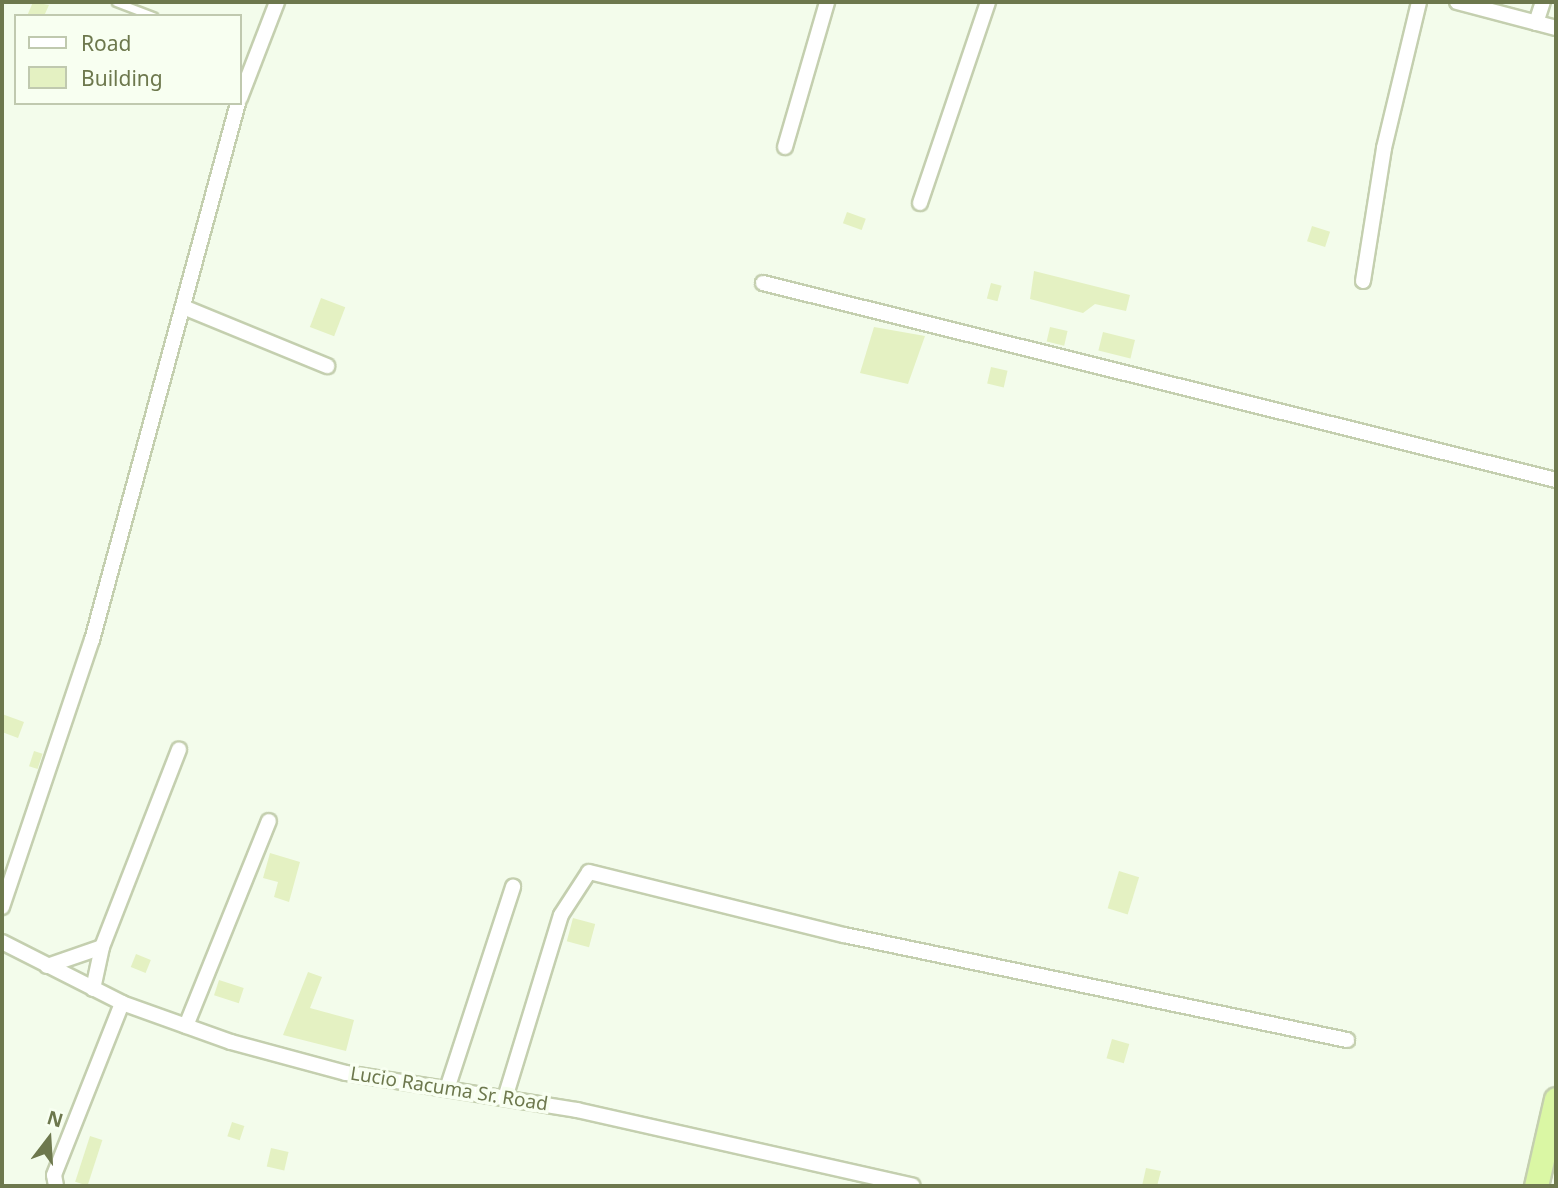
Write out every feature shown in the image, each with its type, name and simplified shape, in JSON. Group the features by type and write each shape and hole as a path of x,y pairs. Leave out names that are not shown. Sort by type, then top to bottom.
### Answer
{"highway":[{"path":"1536,1186 1556,1099"}],"street":[{"path":"242,93 277,2"},
{"path":"785,147 827,2"},
{"path":"920,203 988,2"},
{"path":"1363,281 1384,148 1419,2"},
{"path":"1536,23 1543,2"},
{"path":"1463,3 1556,28"},
{"path":"2,907 92,639 238,105"},
{"path":"763,282 1556,480"},
{"path":"183,307 327,366"},
{"path":"93,989 102,947 179,750"},
{"path":"186,1026 269,821"},
{"path":"505,1098 561,915 589,872 844,935 1347,1040"},
{"path":"447,1089 513,887"},
{"name":"Lucio Racuma Sr. Road","path":"2,942 122,1003 186,1026 346,1073 505,1098 913,1186"},
{"path":"47,967 102,947"},
{"path":"56,1186 54,1175 122,1003"}],"lane":[{"path":"116,2 148,14"}],"building":[{"path":"33,2 49,5 45,14 28,14"},
{"path":"847,212 866,219 862,230 843,223"},
{"path":"1312,226 1330,232 1325,247 1307,241"},
{"path":"1034,271 1130,295 1126,311 1095,304 1083,313 1030,299"},
{"path":"991,283 1002,286 997,301 987,298"},
{"path":"321,298 345,307 334,336 310,327"},
{"path":"874,327 925,336 908,384 860,373"},
{"path":"1050,327 1068,331 1064,346 1047,342"},
{"path":"1103,332 1135,340 1130,358 1098,350"},
{"path":"991,367 1008,371 1004,387 987,384"},
{"path":"2,714 24,722 18,738 2,732"},
{"path":"34,751 43,754 38,769 29,766"},
{"path":"270,853 300,862 289,902 274,897 278,882 263,878"},
{"path":"1119,871 1139,877 1128,914 1108,908"},
{"path":"573,918 595,924 589,947 567,941"},
{"path":"136,954 151,960 146,973 131,967"},
{"path":"308,972 322,977 310,1008 354,1020 346,1051 283,1035"},
{"path":"219,980 244,988 239,1003 214,995"},
{"path":"1112,1039 1129,1044 1124,1063 1106,1058"},
{"path":"232,1122 244,1126 240,1140 227,1136"},
{"path":"90,1136 102,1140 88,1186 75,1182"},
{"path":"271,1148 289,1152 284,1171 267,1167"},
{"path":"1146,1168 1161,1171 1157,1186 1142,1186"}]}
